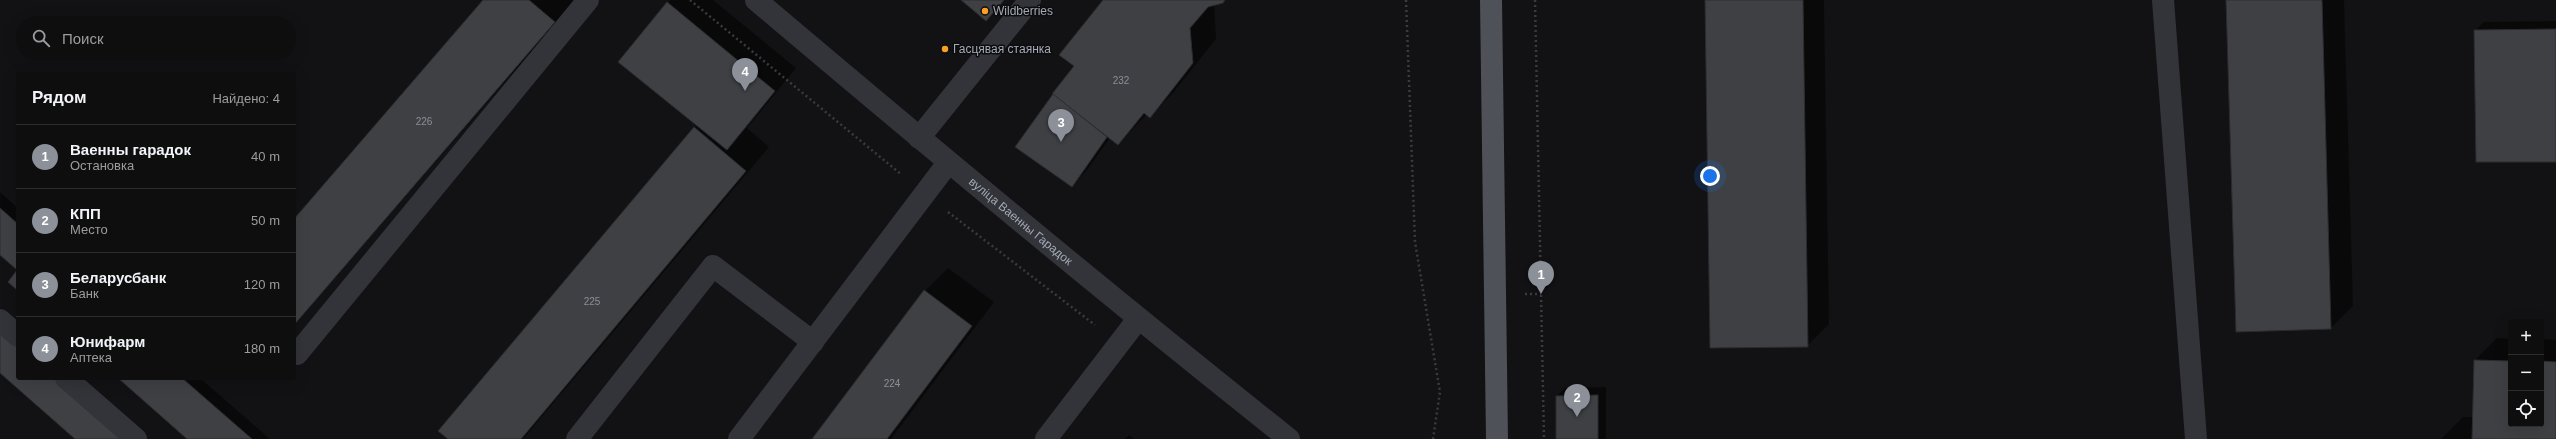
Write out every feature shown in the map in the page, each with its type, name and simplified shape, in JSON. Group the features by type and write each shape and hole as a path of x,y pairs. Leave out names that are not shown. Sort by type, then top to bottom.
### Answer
{"main road":[{"path":"1491,0 1497,439"}],"street":[{"path":"297,354 588,0"},
{"name":"вуліца Ваенны Гарадок","path":"756,0 948,163 1138,319 1289,439"},
{"path":"919,138 1030,0"},
{"path":"2163,0 2196,439"},
{"path":"739,439 948,163"},
{"path":"578,439 713,266 813,342"},
{"path":"1046,439 1138,319"},
{"path":"0,320 16,334"},
{"path":"68,380 136,439"}],"path":[{"path":"690,0 925,194 1119,344"},
{"path":"1406,0 1415,242 1440,392 1433,439"},
{"path":"1535,0 1544,439"}],"building":[{"path":"483,0 529,0 555,22 296,323 296,217"},
{"name":"Wildberries","path":"961,0 1004,0 986,21"},
{"path":"1103,0 1225,0 1223,3 1208,7 1190,28 1193,63 1150,118 1144,113 1118,145 1052,94 1074,66 1059,55"},
{"path":"1705,0 1803,0 1808,347 1710,348"},
{"path":"2226,0 2322,0 2331,329 2236,332"},
{"path":"667,2 775,91 727,150 618,62"},
{"path":"2556,29 2556,162 2476,162 2474,30"},
{"path":"1053,94 1107,137 1072,187 1015,147"},
{"path":"694,127 746,171 521,439 448,439 438,431"},
{"path":"0,208 16,222 16,269 0,255"},
{"path":"16,271 16,289 8,282"},
{"path":"924,290 972,326 887,439 812,439"},
{"path":"0,325 16,339 16,380 62,380 130,439 75,439 0,373"},
{"path":"2474,360 2508,361 2508,427 2544,427 2544,361 2556,362 2556,439 2472,439"},
{"path":"120,380 184,380 252,439 187,439"},
{"path":"1598,395 1598,439 1556,439 1556,396"}],"place":[{"name":"Wildberries","path":"985,11"},
{"name":"Гасцявая стаянка","path":"945,49"},
{"name":"Юнифарм","path":"745,91"},
{"name":"Беларусбанк","path":"1061,142"},
{"name":"Ваенны гарадок","path":"1541,294"},
{"name":"КПП","path":"1577,417"}]}
